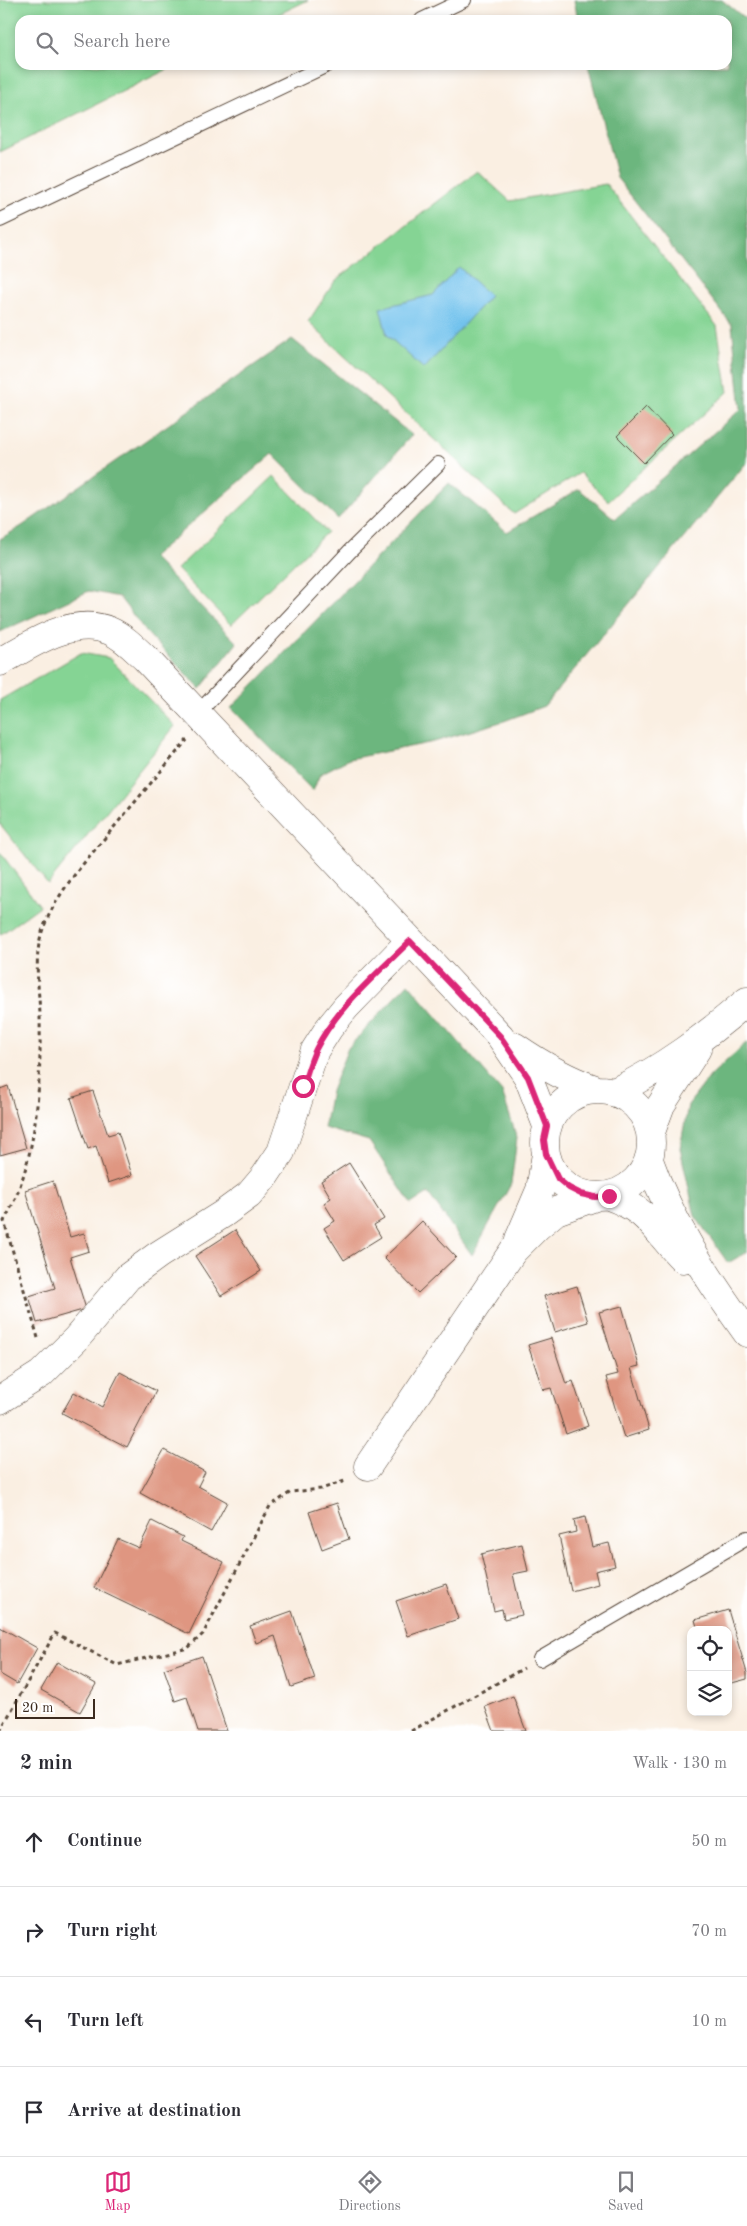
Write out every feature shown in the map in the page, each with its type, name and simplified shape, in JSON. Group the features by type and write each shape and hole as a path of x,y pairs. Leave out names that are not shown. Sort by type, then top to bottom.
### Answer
{"street":[{"path":"0,662 66,629 88,625 103,629 125,640 200,717 500,1036 528,1077 547,1126"},
{"path":"0,1400 41,1374 82,1332 128,1277 249,1195 265,1176 280,1152 315,1050 346,1007 410,941"},
{"path":"718,1293 678,1253 640,1210 627,1202 602,1196 581,1194 569,1188 558,1179 546,1154 544,1140 552,1114 566,1100 582,1091 605,1090 662,1067 705,1037 747,1001"},
{"path":"500,1036 545,1067 572,1081 627,1098 638,1107 646,1119 651,1132 652,1146 649,1160 643,1172 634,1183 622,1191 556,1211 513,1251"},
{"path":"651,1132 661,1104 705,1037"},
{"path":"368,1466 513,1251 540,1190 546,1154"},
{"path":"649,1160 660,1190 675,1221 718,1293 747,1332"}],"lane":[{"path":"432,15 464,0"},
{"path":"0,220 316,70"},
{"path":"200,717 350,551 438,464"},
{"path":"540,1659 747,1538"}],"path":[{"path":"47,1368 4,1221 16,1200 26,1167 38,1092 40,1029 37,956 42,930 66,884 200,717"},
{"path":"0,1731 55,1633 117,1665 188,1648 203,1634 270,1506 291,1492 320,1489 348,1480 368,1466"},
{"path":"411,1731 540,1659"}],"green space":[{"path":"0,0 308,0 277,15 15,15 15,70 166,70 0,152"},
{"path":"574,0 722,0 747,20 747,462 544,706 504,721 434,742 349,759 320,774 313,791 231,708 449,483 507,532 579,489 615,519 741,409 732,325 617,178 589,70 732,70 732,15 577,15"},
{"path":"477,171 510,201 606,184 717,326 728,392 608,501 580,473 514,514 308,322 335,281"},
{"path":"292,339 412,435 338,519 272,454 152,557 237,643 200,689 147,633 119,597 89,591 0,632 0,539 22,526"},
{"path":"274,476 327,532 231,625 177,569"},
{"path":"81,653 109,658 175,726 48,884 0,824 0,700"},
{"path":"0,852 40,906 0,935"},
{"path":"408,983 502,1092 517,1138 511,1184 472,1255 428,1193 411,1204 369,1141 324,1128 331,1091 348,1048"},
{"path":"747,1042 747,1252 728,1263 695,1216 680,1148 688,1105 711,1075"}],"water":[{"path":"459,267 490,296 424,369 387,335 380,308 433,295"}],"building":[{"path":"646,407 672,434 644,463 617,436"},
{"path":"8,1086 26,1148 0,1155 0,1089"},
{"path":"93,1091 108,1135 118,1132 132,1175 108,1183 96,1146 88,1149 71,1098"},
{"path":"349,1163 384,1219 374,1225 381,1237 344,1260 324,1228 335,1221 324,1203 331,1198 321,1181"},
{"path":"53,1181 70,1237 84,1233 89,1251 70,1257 86,1309 37,1323 29,1296 55,1288 25,1190"},
{"path":"422,1221 456,1257 418,1293 384,1258"},
{"path":"235,1230 261,1271 221,1296 195,1256"},
{"path":"577,1286 588,1322 555,1332 544,1296"},
{"path":"622,1306 639,1366 631,1368 649,1430 624,1438 606,1377 618,1374 599,1312"},
{"path":"551,1338 566,1384 573,1381 588,1426 566,1434 551,1388 543,1390 528,1345"},
{"path":"120,1372 156,1391 127,1447 62,1413 74,1392 102,1407"},
{"path":"164,1450 205,1472 198,1486 227,1502 211,1532 140,1493"},
{"path":"337,1503 349,1539 322,1549 309,1512"},
{"path":"585,1517 592,1547 609,1543 615,1566 595,1571 598,1584 571,1591 559,1536 576,1532 574,1520"},
{"path":"152,1521 183,1537 181,1541 224,1562 189,1634 94,1588 118,1539 139,1548"},
{"path":"522,1544 528,1571 513,1574 522,1615 504,1619 502,1609 494,1611 481,1554"},
{"path":"446,1584 458,1619 408,1636 396,1601"},
{"path":"728,1610 747,1673 747,1679 732,1683 732,1626 697,1626 695,1620"},
{"path":"292,1611 315,1679 291,1687 275,1636 256,1643 250,1626"},
{"path":"0,1627 37,1648 17,1684 0,1674"},
{"path":"202,1656 227,1731 198,1731 187,1697 175,1701 164,1669"},
{"path":"57,1662 96,1684 80,1712 41,1690"},
{"path":"513,1696 526,1731 494,1731 485,1707"}],"route":[{"path":"303,1086 315,1050 329,1028 346,1007 410,941 500,1036 528,1077 547,1126 544,1140 546,1154 558,1179 569,1188 581,1194 595,1197 609,1196"}]}
